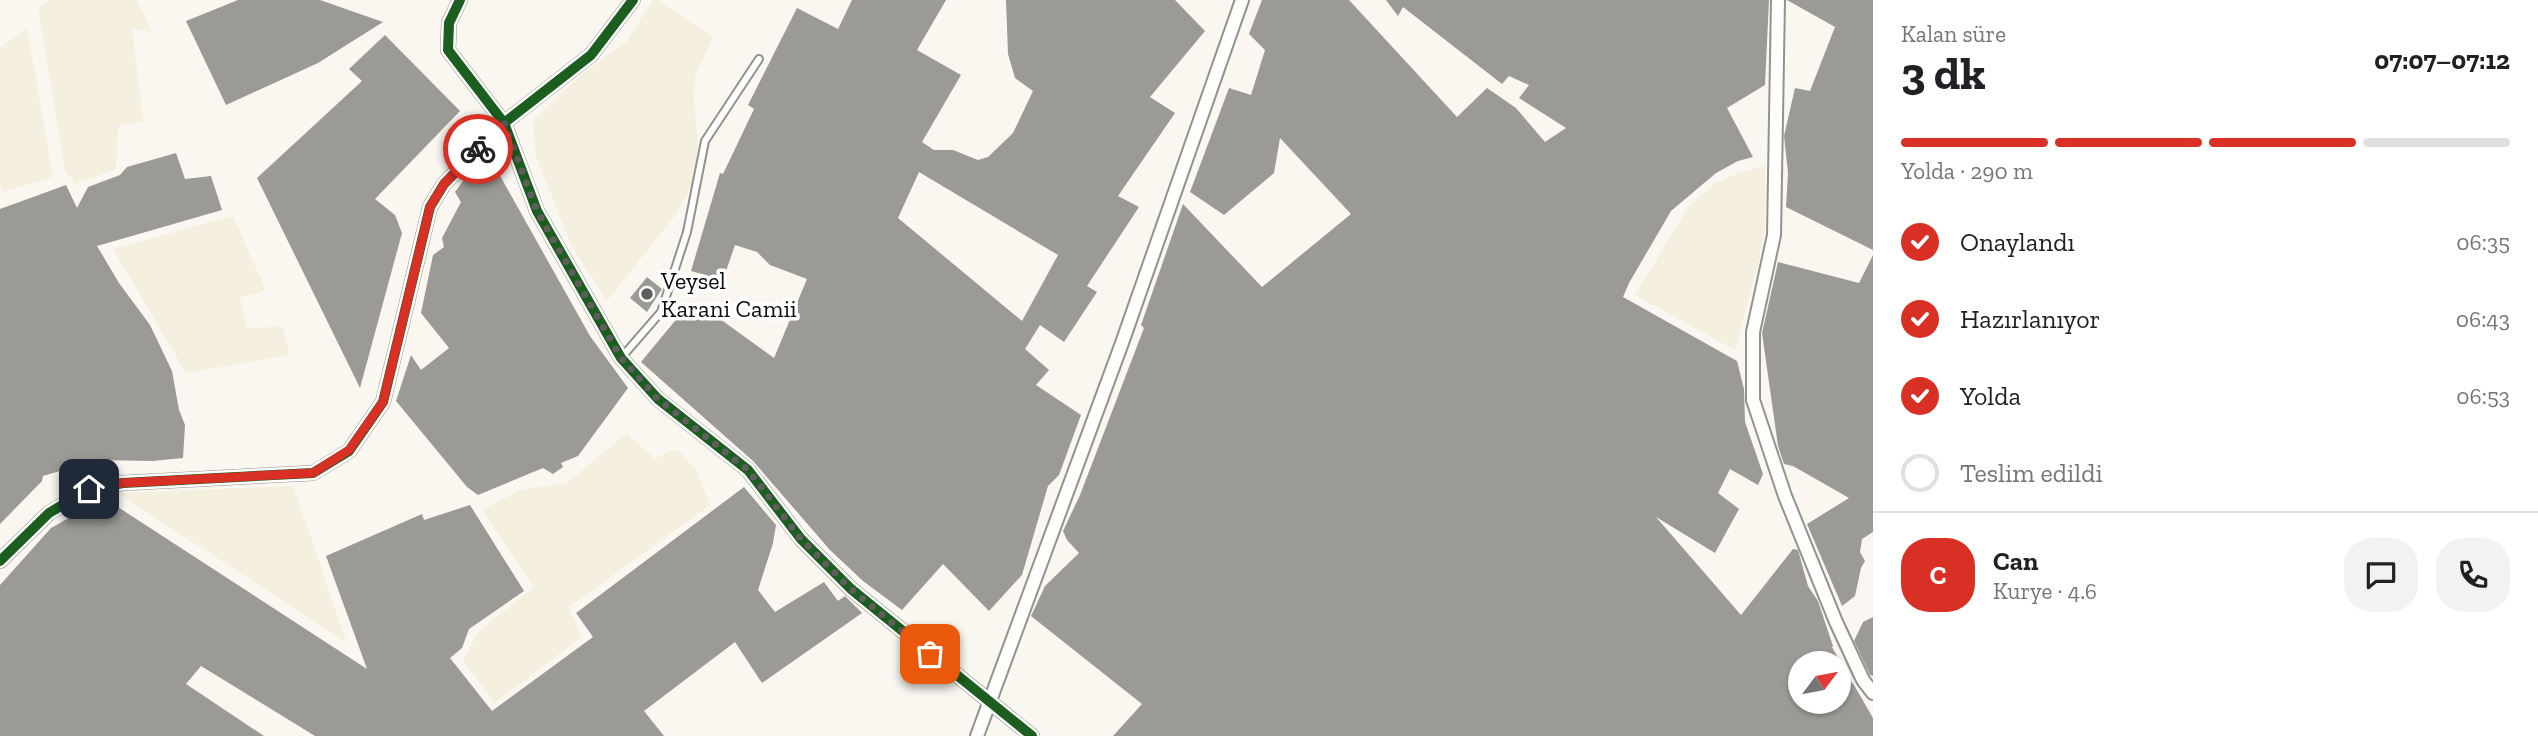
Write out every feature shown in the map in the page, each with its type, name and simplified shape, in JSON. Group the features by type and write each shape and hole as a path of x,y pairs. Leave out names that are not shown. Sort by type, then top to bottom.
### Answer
{"street":[{"path":"460,0 449,23 448,50 504,123 537,211 621,358 658,399 748,470 801,539 851,589 1032,736"},
{"path":"0,561 49,513 89,489 122,483 313,473 349,450 383,402 430,207 444,184 504,123 591,55 633,0"},
{"path":"977,736 1122,343 1242,0"},
{"path":"1778,0 1774,235 1753,332 1753,400 1785,496 1831,610 1863,680 1873,693"}],"lane":[{"path":"621,358 662,312 687,232 705,141 759,59"}],"shaded area":[{"path":"51,0 137,0 152,32 132,29 143,121 118,126 116,169 76,184 65,171 38,8"},
{"path":"653,0 713,37 695,76 694,101 699,156 693,184 677,213 607,301 572,246 536,156 533,121 581,75 626,42"},
{"path":"27,28 53,177 3,192 0,183 0,48"},
{"path":"1765,166 1765,228 1735,350 1635,295 1689,206 1715,183"},
{"path":"233,216 266,290 240,298 247,329 282,326 290,355 186,373 113,249"},
{"path":"627,433 655,459 669,451 679,451 697,471 710,505 569,607 581,637 495,703 463,661 477,633 534,587 482,510 520,490 567,483"},
{"path":"293,486 347,643 118,493"}],"building":[{"path":"238,0 320,0 383,22 318,63 226,105 186,21"},
{"path":"852,0 946,0 917,50 961,75 922,142 934,150 953,150 978,160 988,157 1013,133 1033,91 1015,78 1008,54 1006,0 1175,0 1205,31 1150,97 1175,113 1118,196 1139,207 1087,286 1097,292 1064,342 1040,325 1025,349 1049,370 1036,385 1081,415 1059,475 1048,486 1022,575 989,611 943,564 902,610 863,581 830,550 753,461 641,362 679,316 720,319 774,358 807,279 770,265 757,252 735,245 723,280 691,271 720,173 723,174 754,109 748,105 797,8 838,29","holes":["919,172 1058,255 1022,321 898,218"]},
{"path":"1262,0 1349,0 1457,117 1487,88 1516,108 1545,142 1566,128 1519,98 1529,85 1509,76 1502,84 1403,7 1398,16 1386,0 1769,0 1765,85 1727,108 1753,157 1738,161 1716,173 1671,211 1623,297 1737,361 1744,389 1745,422 1763,474 1758,485 1730,469 1718,493 1739,509 1715,553 1656,517 1741,615 1793,549 1798,550 1808,586 1818,601 1834,651 1788,651 1788,714 1852,714 1852,683 1873,718 1873,736 1113,736 1142,704 1031,616 1045,586 1079,553 1063,531 1080,495 1144,328 1141,325 1183,204 1262,287 1351,214 1280,138 1274,173 1224,215 1190,192 1229,88 1251,95 1265,50 1249,34"},
{"path":"1787,0 1873,0 1873,250 1786,207 1788,173 1784,136 1795,88 1810,91 1835,27"},
{"path":"385,35 460,111 375,199 395,215 402,233 360,388 257,178 362,81 349,69"},
{"path":"176,153 185,179 211,176 222,210 97,246 119,283 150,325 172,371 179,410 185,425 183,458 152,461 98,460 43,476 42,481 0,524 0,209 66,185 77,208 88,187 120,175 127,167"},
{"path":"490,158 590,336 628,388 578,456 561,463 563,467 553,474 543,468 478,495 467,487 396,401 411,355 421,370 449,348 421,313 433,255 444,247 442,238 461,202 455,192 471,170"},
{"path":"1873,255 1873,532 1862,539 1860,552 1865,561 1855,596 1842,606 1807,524 1849,498 1793,466 1784,464 1778,446 1762,333 1778,262 1859,283"},
{"name":"Veysel Karani Camii","path":"647,277 662,289 647,312 630,298"},
{"path":"744,487 776,525 758,590 775,612 824,582 838,601 845,596 862,613 762,683 735,642 644,711 664,736 315,736 201,666 186,684 264,736 0,736 0,585 51,528 104,498 367,669 326,556 422,514 424,520 470,505 524,591 469,629 462,648 450,658 492,711 593,637 576,613"},
{"path":"1873,617 1873,676 1870,675 1854,641 1863,622"}],"cycle path":[{"path":"460,0 449,23 448,50 504,123 537,211 621,358 658,399 748,470 801,539 851,589 1032,736"},
{"path":"0,561 49,513 89,489 123,483 313,473 349,451 383,402 430,207 444,184 504,123 591,55 633,0"}],"way so far":[{"path":"478,149 504,123 537,211 621,358 658,399 748,470 801,539 851,589 930,654"}],"place":[{"name":"Veysel Karani Camii","path":"647,294"}],"route":[{"path":"89,489 122,483 313,473 349,450 383,402 430,207 444,184 478,149"}]}
